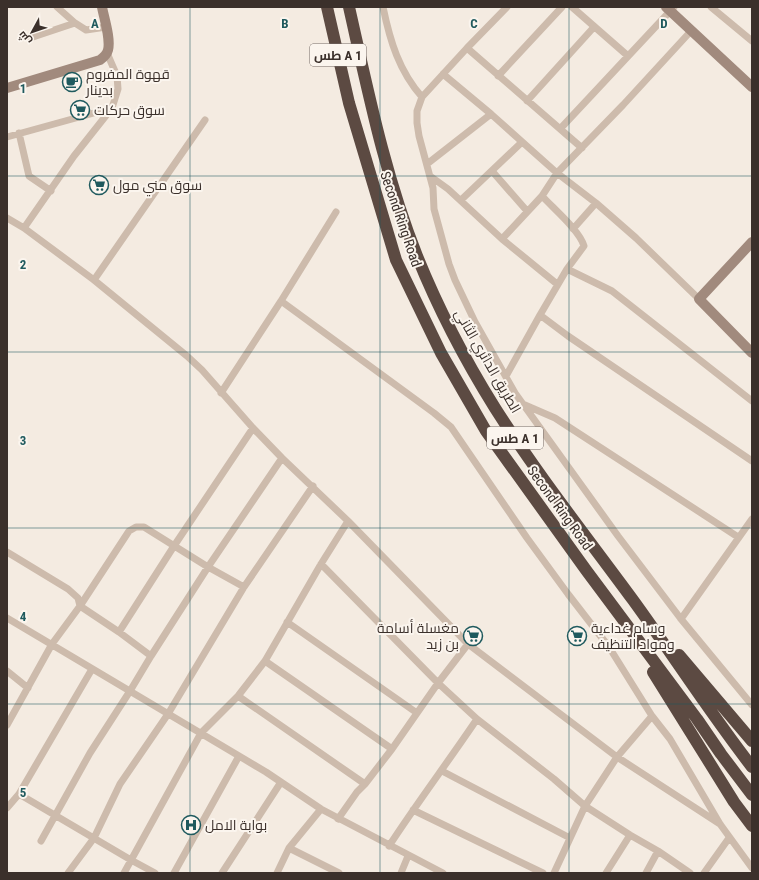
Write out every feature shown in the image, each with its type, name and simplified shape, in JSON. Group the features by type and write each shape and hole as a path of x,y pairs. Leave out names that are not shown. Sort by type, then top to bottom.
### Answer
{"highway":[{"name":"Second Ring Road","path":"327,7 349,103 396,260 441,353 486,430 538,504 621,618 697,718 721,754 752,795"},
{"name":"الطريق الدائري الثاني","path":"349,7 390,178 417,256 452,332 499,414 543,478 752,767"},
{"path":"636,605 752,741"},
{"path":"621,618 730,796 752,826"}],"street":[{"path":"57,7 75,23 86,30 106,27"},
{"path":"7,88 100,60 107,53 109,44 102,7"},
{"path":"383,7 389,35 399,60 410,84 422,97"},
{"path":"507,7 422,97 417,111 419,136 433,188 434,209 453,275 478,328 515,393 618,536 681,619 752,705"},
{"path":"498,76 562,7"},
{"path":"572,7 594,28 628,56"},
{"path":"711,7 752,41"},
{"path":"560,129 628,56 670,8 691,31 752,87"},
{"path":"30,38 75,23"},
{"path":"527,101 594,28"},
{"path":"502,239 542,196 557,173 691,31"},
{"path":"467,48 582,148"},
{"path":"24,228 74,156 112,108 118,89 117,76 107,53"},
{"path":"443,74 491,114 557,173 596,203 636,238 752,353"},
{"path":"7,137 112,108"},
{"path":"427,164 491,114"},
{"path":"94,280 205,120"},
{"path":"19,134 29,176 51,191"},
{"path":"461,200 522,142"},
{"path":"492,172 527,211"},
{"path":"430,176 461,200 502,239 558,284"},
{"path":"506,376 567,269 584,246 583,241 573,229 542,196"},
{"path":"573,229 596,203"},
{"path":"221,393 281,301 336,212"},
{"path":"7,218 24,228 94,280 187,356 202,370 221,393 282,458 313,486 468,644 617,757 720,824"},
{"path":"699,299 752,242"},
{"path":"567,269 612,291 752,401"},
{"path":"281,301 434,413 451,428 531,544 608,647 652,716 670,739 720,824 752,868"},
{"path":"540,315 568,336 752,461"},
{"path":"524,404 555,418 738,537"},
{"path":"119,632 174,546 253,428"},
{"path":"41,841 90,753 151,656 208,567 282,458"},
{"path":"68,873 94,838 120,784 168,714 244,587 313,486"},
{"path":"681,619 752,519"},
{"path":"124,873 201,733 238,696 265,661 321,564 348,521"},
{"path":"7,724 52,644 80,606 129,531 136,527 144,527 208,567 244,587"},
{"path":"7,552 68,589 78,598 80,606 151,656"},
{"path":"321,564 438,683 477,719 554,779 585,806 658,851 690,873"},
{"path":"7,618 239,756 338,819 443,873"},
{"path":"288,622 417,713"},
{"path":"338,819 357,792 392,749 438,683 468,644"},
{"path":"265,661 392,749"},
{"path":"7,808 19,794 92,669"},
{"path":"7,672 28,688"},
{"path":"238,696 365,784"},
{"path":"554,873 585,806 617,757 652,716"},
{"path":"389,846 477,719"},
{"path":"174,873 239,756"},
{"path":"442,771 570,838"},
{"path":"222,873 281,782"},
{"path":"19,794 155,873"},
{"path":"277,873 289,848 321,809"},
{"path":"413,810 543,873"},
{"path":"606,873 630,835"},
{"path":"704,873 730,838"},
{"path":"289,848 340,873"},
{"path":"646,873 658,851"},
{"path":"401,873 408,856"}],"place":[{"name":"قهوة المفروم بدينار","path":"72,82"},
{"name":"سوق حركات","path":"80,110"},
{"name":"سوق مني مول","path":"99,185"},
{"name":"مغسلة أسامة بن زيد","path":"473,636"},
{"name":"وسام غداءية ومواد التنظيف","path":"577,636"},
{"name":"بوابة الامل","path":"191,825"}]}
